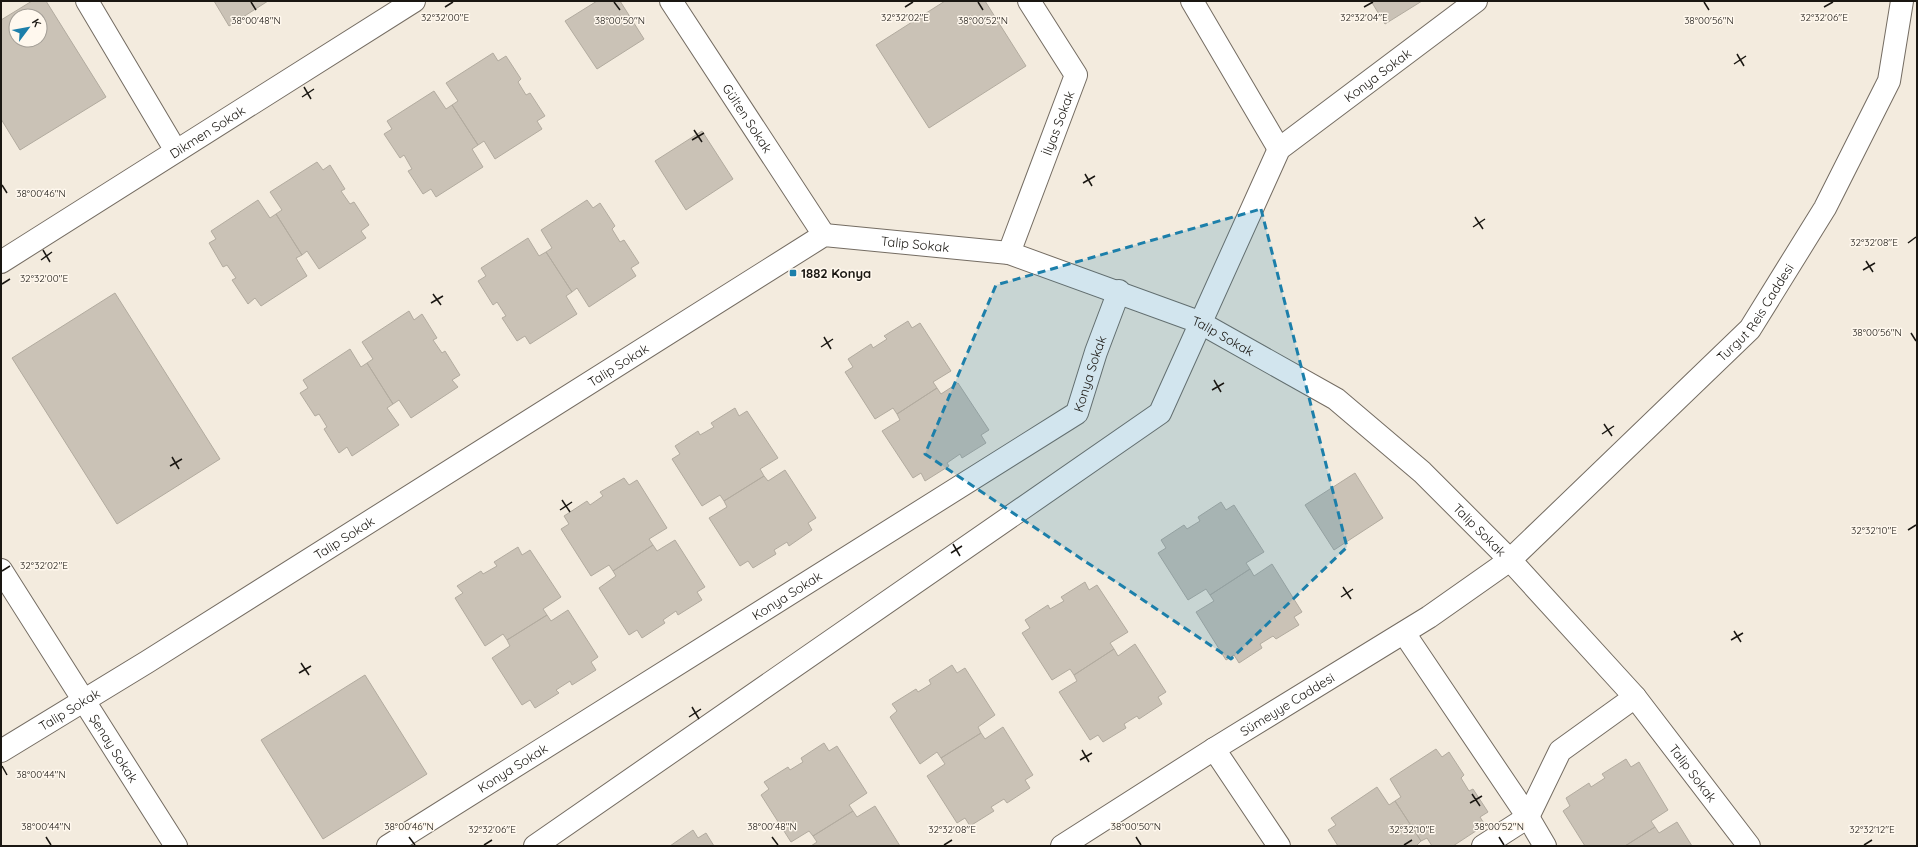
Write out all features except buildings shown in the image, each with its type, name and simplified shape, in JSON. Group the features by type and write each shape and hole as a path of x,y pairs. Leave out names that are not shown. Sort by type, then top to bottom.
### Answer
{"street":[{"path":"88,1 176,150"},
{"name":"Dikmen Sokak","path":"1,262 176,150 386,8 414,1"},
{"name":"Gülten Sokak","path":"671,1 824,235"},
{"name":"İlyas Sokak","path":"1009,252 1076,76 1030,1"},
{"path":"535,846 1160,413 1199,322 1279,149 1192,1"},
{"name":"Konya Sokak","path":"1279,149 1476,1"},
{"name":"Turgut Reis Caddesi","path":"1510,560 1750,329 1826,208 1889,81 1902,1"},
{"name":"Talip Sokak","path":"1,751 85,700 824,235 1009,252 1119,291 1199,322 1336,399 1422,472 1510,560 1636,698 1749,846"},
{"name":"Konya Sokak","path":"388,846 1077,413 1096,352 1119,291"},
{"name":"Sümeyye Caddesi","path":"1062,846 1214,748 1404,633 1510,560"},
{"name":"Şenay Sokak","path":"1,570 85,700 176,846"},
{"path":"1404,633 1528,817 1545,846"},
{"path":"1483,846 1528,817 1560,751 1636,698"},
{"path":"1214,748 1279,846"}],"highlighted area":[{"path":"1261,209 1347,547 1231,659 925,454 996,285"}],"place":[{"name":"1882 Konya","path":"793,273"}]}
